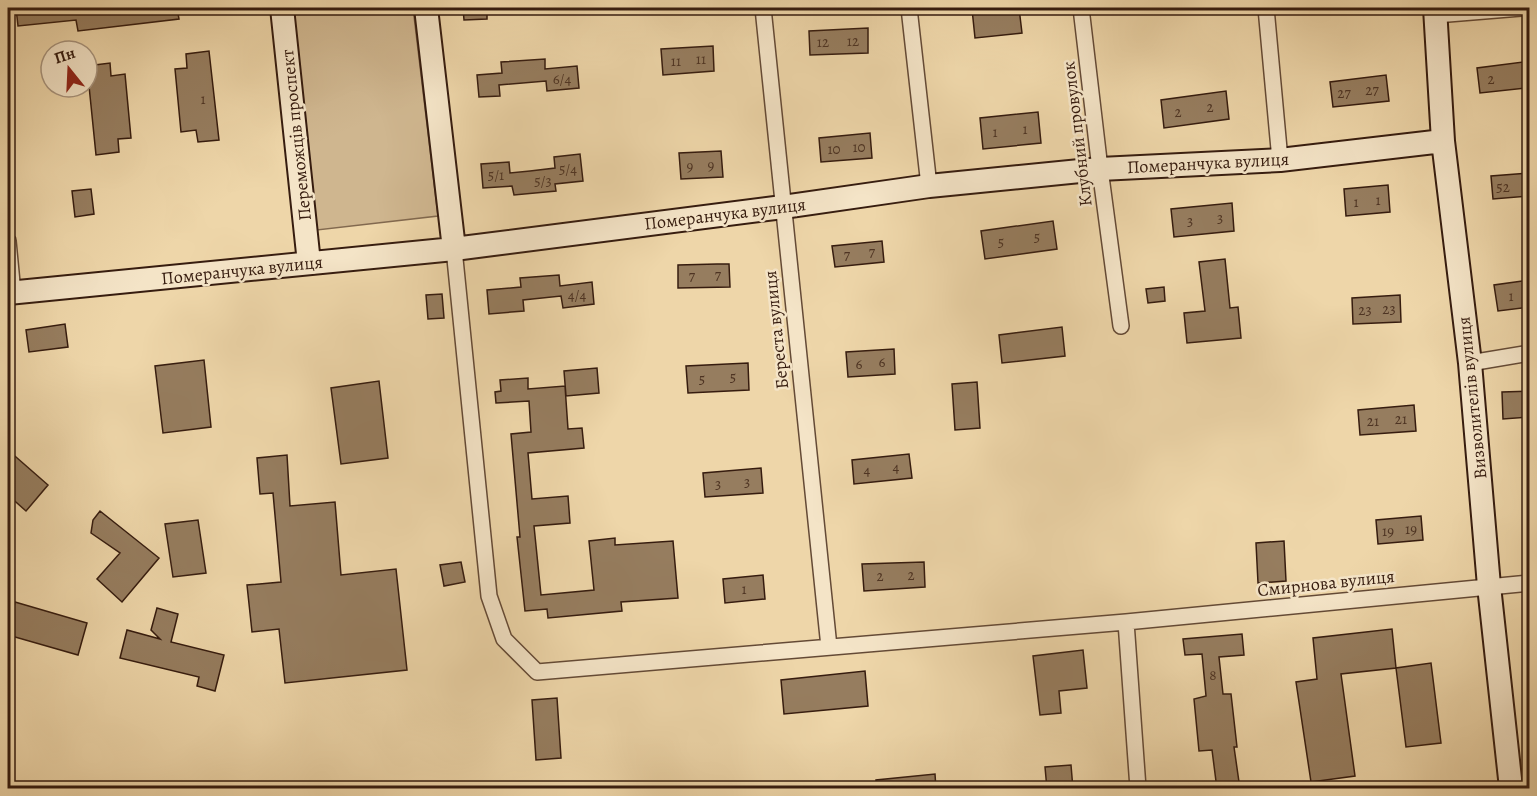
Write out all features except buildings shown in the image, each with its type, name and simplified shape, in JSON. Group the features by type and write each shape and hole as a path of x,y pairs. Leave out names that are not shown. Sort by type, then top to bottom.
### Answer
{"street":[{"name":"Переможців проспект","path":"282,8 309,263"},
{"path":"426,8 454,249"},
{"name":"Береста вулиця","path":"763,8 829,647"},
{"path":"909,8 929,186"},
{"name":"Клубний провулок","path":"1081,8 1122,326"},
{"path":"1266,8 1280,160"},
{"path":"1435,11 1521,8"},
{"name":"Визволителів вулиця","path":"1435,11 1443,141 1470,363 1489,586 1511,789"},
{"name":"Померанчука вулиця","path":"10,293 454,249 929,186 1100,169 1280,160 1443,141"},
{"path":"8,242 10,293"},
{"name":"Смирнова вулиця","path":"454,249 489,596 504,639 537,672 1126,622 1530,583"},
{"path":"1470,363 1530,353"},
{"path":"1126,622 1138,789"}],"shaded area":[{"path":"290,8 413,8 438,216 317,230"}]}
